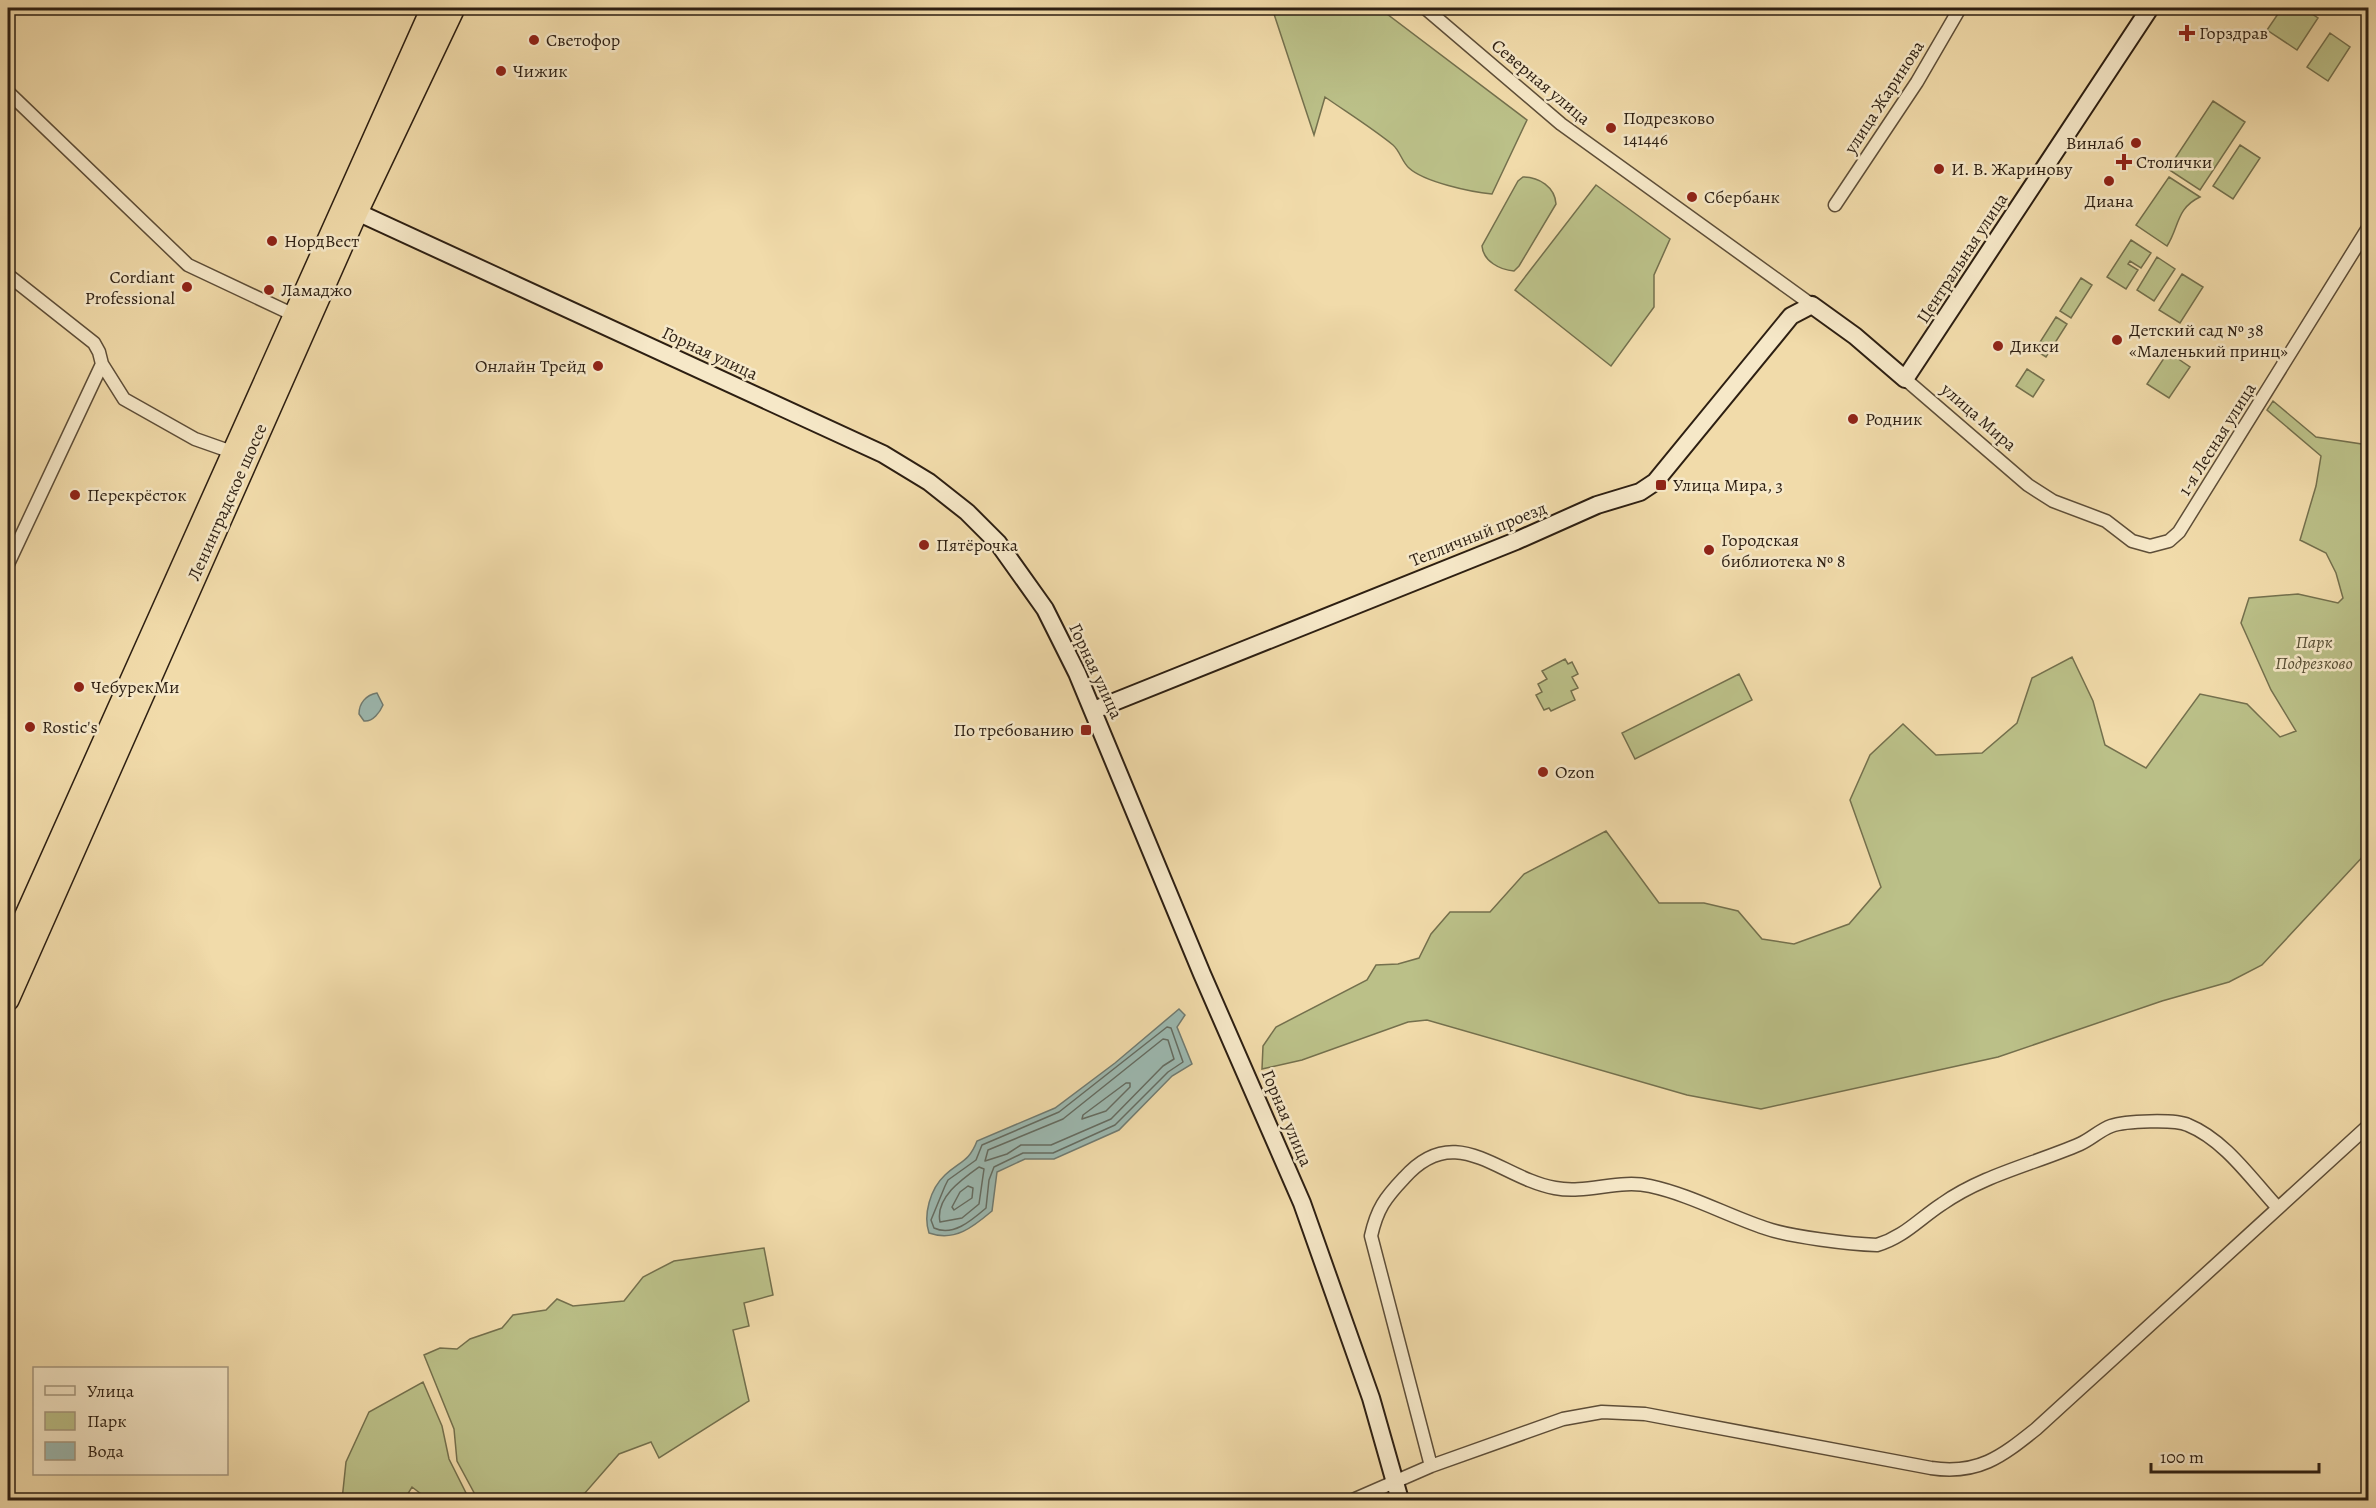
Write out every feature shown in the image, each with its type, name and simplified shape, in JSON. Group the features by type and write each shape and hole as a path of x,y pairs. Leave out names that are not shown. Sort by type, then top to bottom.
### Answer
{"highway":[{"name":"Ленинградское шоссе","path":"8,955 292,314 432,8"},
{"name":"Ленинградское шоссе","path":"8,1000 357,212 454,8"}],"street":[{"name":"Северная улица","path":"1425,8 1561,124 1812,305"},
{"name":"улица Жаринова","path":"1835,205 1917,82 1960,8"},
{"name":"Центральная улица","path":"1905,379 2150,8"},
{"path":"8,92 188,265 292,314"},
{"name":"Горная улица","path":"357,212 883,454 929,482 967,512 998,543 1045,609 1094,710 1202,974 1302,1203 1371,1398 1400,1500"},
{"name":"1-я Лесная улица","path":"2132,541 2150,546 2169,541 2180,532 2368,228"},
{"path":"8,275 94,343 102,364 124,399 195,439 232,452"},
{"name":"улица Мира","path":"1812,305 1855,336 2028,485 2053,501 2106,521 2132,541"},
{"name":"Тепличный проезд","path":"1094,710 1516,541 1597,505 1640,492 1655,482 1791,316 1812,305"},
{"path":"8,564 102,364"},
{"path":"1431,1466 1371,1236 1376,1212 1392,1191 1415,1166 1433,1156 1450,1152 1470,1152 1530,1182 1558,1189 1620,1185 1648,1186 1693,1198 1767,1229 1877,1245 1895,1240 1942,1203 1982,1182 2082,1143 2112,1125 2169,1122 2187,1124 2212,1139 2233,1158 2278,1208"},
{"path":"1353,1500 1395,1484 1431,1466 1555,1422 1602,1412 1645,1414 1931,1468 1969,1470 2000,1458 2036,1430 2368,1126"}],"green space":[{"path":"1272,8 1379,8 1527,120 1492,194 1448,186 1416,173 1407,166 1393,145 1325,97 1314,135"},
{"path":"2282,8 2303,8 2318,18 2297,50 2267,30"},
{"path":"2330,33 2350,47 2328,81 2307,67"},
{"path":"2213,101 2245,122 2200,190 2168,169"},
{"path":"2240,145 2260,158 2233,199 2213,186"},
{"path":"1523,177 1529,177 1545,184 1553,193 1556,204 1514,271 1493,264 1485,256 1482,246 1518,181"},
{"path":"2169,177 2200,197 2186,207 2167,246 2136,225"},
{"path":"1596,185 1670,239 1654,275 1654,307 1611,366 1515,290"},
{"path":"2131,240 2151,253 2141,268 2130,261 2128,264 2138,270 2126,289 2107,277"},
{"path":"2157,257 2175,269 2154,301 2137,290"},
{"path":"2182,274 2203,287 2180,323 2159,310"},
{"path":"2081,278 2092,285 2071,318 2060,311"},
{"path":"2056,317 2067,324 2046,357 2035,350"},
{"path":"2168,352 2190,367 2169,398 2147,384"},
{"path":"2027,369 2044,380 2033,397 2016,386"},
{"name":"Парк Подрезково","path":"2273,401 2316,437 2368,445 2368,851 2262,965 2229,982 2162,1001 1998,1057 1761,1109 1687,1095 1427,1020 1408,1022 1302,1060 1262,1069 1263,1046 1276,1027 1367,980 1376,965 1398,964 1419,958 1431,934 1450,912 1490,912 1524,874 1606,831 1659,903 1704,903 1738,911 1762,939 1794,944 1849,924 1881,887 1850,800 1870,755 1903,724 1936,755 1982,753 2017,723 2032,678 2072,657 2093,701 2105,745 2146,768 2200,694 2247,704 2280,737 2296,731 2271,690 2241,623 2249,598 2298,594 2338,603 2343,598 2336,573 2326,553 2300,540 2316,486 2321,456 2267,410"},
{"path":"1565,659 1568,664 1572,662 1578,674 1572,677 1578,688 1571,691 1575,700 1551,711 1549,708 1544,710 1536,695 1542,692 1538,684 1547,679 1542,671"},
{"path":"1739,674 1752,700 1635,759 1622,733"},
{"path":"764,1248 773,1295 744,1303 749,1326 733,1330 749,1401 659,1458 651,1442 619,1454 585,1493 571,1500 478,1500 457,1461 454,1429 424,1355 440,1348 457,1349 470,1339 502,1328 513,1315 546,1310 557,1299 573,1306 624,1301 643,1277 674,1261"},
{"path":"423,1382 442,1426 449,1459 467,1495 463,1500 429,1500 412,1487 404,1500 342,1500 346,1462 369,1412"}],"water":[{"path":"377,693 383,705 373,718 364,721 359,714 362,703 366,698"},
{"path":"1179,1009 1185,1015 1177,1027 1192,1064 1172,1076 1119,1130 1054,1159 1025,1159 997,1172 992,1211 971,1227 955,1234 947,1236 929,1233 927,1210 935,1187 945,1175 967,1157 977,1141 1055,1108 1115,1063"}],"place":[{"name":"Горздрав","path":"2187,33"},
{"name":"Светофор","path":"534,40"},
{"name":"Чижик","path":"501,71"},
{"name":"Подрезково 141446","path":"1611,128"},
{"name":"Винлаб","path":"2136,143"},
{"name":"Столички","path":"2124,162"},
{"name":"И. В. Жаринову","path":"1939,169"},
{"name":"Диана","path":"2109,181"},
{"name":"Сбербанк","path":"1692,197"},
{"name":"НордВест","path":"272,241"},
{"name":"Cordiant Professional","path":"187,287"},
{"name":"Ламаджо","path":"269,290"},
{"name":"Детский сад № 38 «Маленький принц»","path":"2117,340"},
{"name":"Дикси","path":"1998,346"},
{"name":"Онлайн Трейд","path":"598,366"},
{"name":"Родник","path":"1853,419"},
{"name":"Улица Мира, 3","path":"1661,485"},
{"name":"Перекрёсток","path":"75,495"},
{"name":"Пятёрочка","path":"924,545"},
{"name":"Городская библиотека № 8","path":"1709,550"},
{"name":"ЧебурекМи","path":"79,687"},
{"name":"Rostic's","path":"30,727"},
{"name":"По требованию","path":"1086,730"},
{"name":"Ozon","path":"1543,772"}]}
